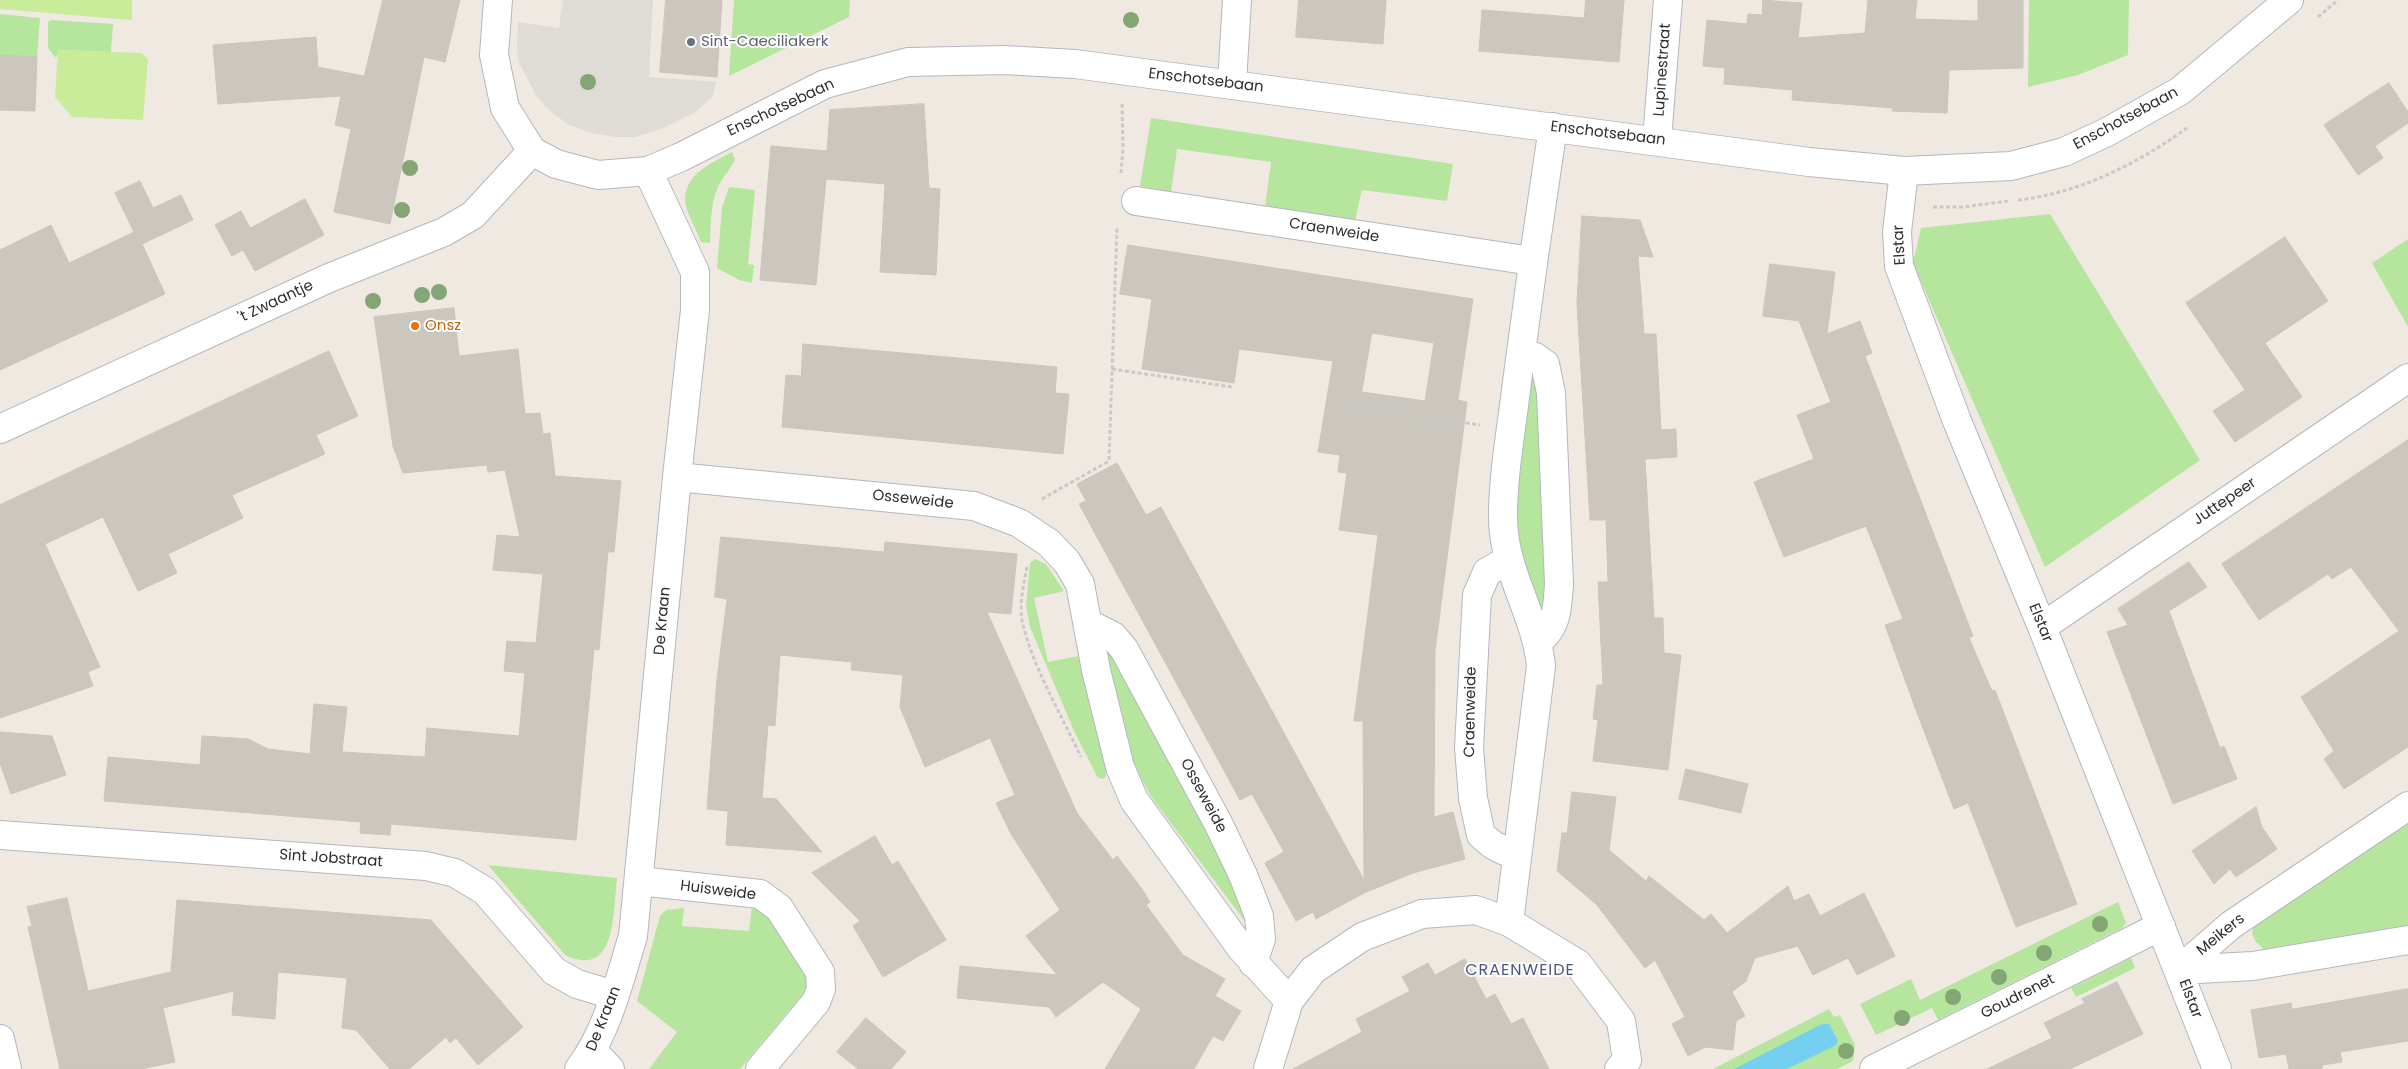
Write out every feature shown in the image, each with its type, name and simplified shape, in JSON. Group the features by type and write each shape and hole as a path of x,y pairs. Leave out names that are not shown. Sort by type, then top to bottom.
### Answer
{"street":[{"path":"498,0 494,55 505,108 532,151"},
{"path":"1232,83 1237,0"},
{"name":"Lupinestraat","path":"1657,140 1668,0"},
{"name":"Enschotsebaan","path":"532,151 556,164 598,175 648,171 681,157 825,84 908,62 1004,60 1075,64 1232,83 1809,162 1904,171 2011,166 2064,152 2107,132 2180,91 2289,0"},
{"path":"1508,922 1541,666 1539,641 1508,560 1503,518 1532,261 1552,127"},
{"name":"'t Zwaantje","path":"0,429 328,278 444,232 473,215 532,151"},
{"name":"De Kraan","path":"594,1063 633,936 695,310 695,272 648,171"},
{"name":"Elstar","path":"1904,171 1897,232 1899,266 1957,421 2042,626 2217,1069"},
{"name":"Craenweide","path":"1126,210 1532,261"},
{"path":"1521,352 1535,357 1546,364 1551,393 1559,584 1557,611 1550,632 1539,641"},
{"name":"Juttepeer","path":"2042,626 2408,378"},
{"name":"Osseweide","path":"677,477 974,506 1030,530 1067,562 1080,584 1089,624 1096,670 1118,758 1134,800 1253,963 1289,1001"},
{"name":"Craenweide","path":"1508,560 1486,572 1477,595 1469,748 1473,798 1481,835 1493,845 1517,857"},
{"name":"Osseweide","path":"1089,624 1113,636 1124,649 1222,832 1259,916 1261,939 1253,963"},
{"name":"Meikers","path":"2179,970 2231,925 2408,806"},
{"name":"Sint Jobstraat","path":"0,835 426,866 454,874 485,891 554,971 577,984 614,996"},
{"name":"Huisweide","path":"639,881 760,894 779,908 820,972 821,989 816,1002 760,1069"},
{"path":"1268,1069 1289,1001 1313,970 1362,937 1422,914 1476,910 1508,922 1578,964 1621,1021 1623,1065"},
{"name":"Goudrenet","path":"1874,1069 2162,926"},
{"name":"Meikers","path":"2179,970 2253,966 2408,940"},
{"path":"0,1039 7,1069"}],"path":[{"path":"1121,174 1123,148 1122,101"},
{"path":"1086,766 1034,658 1022,619 1023,589 1029,560 1030,505 1109,461 1112,369 1126,210"},
{"path":"1112,369 1232,387"},
{"path":"1337,404 1512,429"}],"green space":[{"path":"0,0 132,0 132,20 0,9"},
{"path":"734,0 850,0 849,17 729,76"},
{"path":"2029,0 2129,0 2128,55 2078,75 2028,87"},
{"path":"0,14 40,18 37,57 0,55"},
{"path":"52,20 113,24 111,52 58,50 57,57 55,57 48,48 48,22"},
{"path":"58,50 142,53 148,59 143,120 72,117 55,97"},
{"path":"1151,118 1453,164 1447,201 1362,190 1355,220 1265,207 1271,162 1177,149 1171,192 1140,186"},
{"path":"732,152 735,159 721,182 714,199 711,214 710,243 701,242 687,210 685,199 687,189 697,173"},
{"path":"729,187 755,190 748,264 754,265 752,283 739,280 717,268 722,208"},
{"path":"2050,214 2200,460 2045,567 1913,263 1921,228"},
{"path":"2408,239 2408,327 2372,263"},
{"path":"1532,372 1540,376 1551,609 1543,616 1524,576 1515,522 1528,392"},
{"path":"1035,559 1046,564 1064,591 1034,598 1048,662 1079,656 1106,766 1106,776 1103,779 1098,778 1075,733 1030,627 1026,605 1030,563"},
{"path":"1114,652 1223,850 1250,928 1152,798 1130,758 1105,659 1108,654"},
{"path":"2408,817 2408,930 2267,952 2256,942 2252,934 2255,919"},
{"path":"488,865 617,878 612,923 609,938 603,950 594,958 582,960 565,955"},
{"path":"2118,902 2126,923 2122,928 1938,1020 1932,1008 1876,1035 1860,1004 1911,979 1920,1000"},
{"path":"752,906 761,909 777,926 808,979 808,988 740,1069 649,1069 677,1032 637,1001 660,916 666,910 684,908 682,926 749,931"},
{"path":"2131,958 2135,968 2076,997 2071,988"},
{"path":"1829,1009 1834,1017 1840,1015 1855,1045 1853,1061 1837,1069 1713,1069"}],"shaded area":[{"path":"563,0 653,0 649,77 716,82 713,96 694,113 659,130 635,137 616,137 591,133 569,125 550,111 536,95 519,63 517,49 518,22 559,28"}],"water":[{"path":"1822,1024 1829,1024 1838,1041 1836,1045 1787,1069 1734,1069"}],"building":[{"path":"383,0 460,0 445,62 424,57 390,224 334,212 351,129 335,125 341,96 218,104 213,45 316,37 318,67 364,76"},
{"name":"Sint-Caeciliakerk","path":"666,0 722,0 717,77 660,72"},
{"path":"1299,0 1386,0 1383,44 1296,37"},
{"path":"1586,0 1624,0 1619,62 1479,51 1482,10 1584,18"},
{"path":"1763,0 1802,3 1798,38 1865,33 1868,0 1917,0 1915,19 1978,21 1978,0 2023,0 2023,68 1949,70 1947,113 1892,111 1893,108 1792,100 1793,90 1724,84 1725,68 1703,66 1707,20 1747,24 1748,14 1762,15"},
{"path":"0,55 37,57 35,111 0,110"},
{"path":"2389,83 2408,112 2408,123 2375,146 2383,158 2358,175 2324,125"},
{"path":"924,104 929,188 940,189 936,275 880,272 885,184 826,179 816,285 760,280 771,146 827,151 830,110"},
{"path":"140,181 153,208 181,195 193,220 142,244 165,294 0,370 0,250 51,225 69,263 134,232 115,193"},
{"path":"305,199 324,235 255,271 243,250 232,256 215,225 241,211 250,228"},
{"path":"1582,216 1640,220 1653,257 1638,256 1644,334 1656,334 1661,430 1676,429 1677,457 1645,459 1654,618 1663,618 1664,653 1681,655 1668,770 1593,761 1598,720 1593,719 1597,685 1603,685 1598,582 1608,582 1606,520 1590,520 1577,304"},
{"path":"2285,237 2328,301 2265,343 2302,397 2235,442 2213,411 2245,390 2186,303"},
{"path":"1128,245 1473,299 1458,400 1467,402 1435,651 1434,817 1453,812 1465,859 1413,873 1364,893 1316,919 1313,912 1296,921 1265,863 1284,852 1252,794 1240,800 1079,504 1086,501 1077,484 1117,463 1146,515 1161,507 1364,880 1363,721 1354,721 1378,535 1339,530 1347,473 1338,472 1340,455 1318,452 1333,361 1239,349 1234,383 1142,369 1152,299 1120,294","holes":["1372,333 1434,343 1425,401 1362,392"]},
{"path":"1770,264 1835,272 1827,334 1860,321 1872,353 1865,356 1973,636 1969,638 1992,691 1995,690 2077,904 2016,927 1968,803 1954,809 1916,710 1885,625 1903,619 1866,526 1784,557 1754,482 1814,459 1797,415 1831,402 1799,321 1763,316"},
{"path":"454,308 459,356 518,349 525,414 540,413 543,434 550,433 555,476 621,481 614,552 608,552 599,650 594,649 576,840 391,824 390,835 360,833 361,822 104,801 108,757 200,765 202,736 248,739 268,749 310,754 314,704 347,707 342,752 425,757 427,728 519,736 525,673 504,671 507,641 536,643 543,574 493,570 497,535 520,537 505,470 488,472 487,465 403,473 393,446 374,317"},
{"path":"803,344 1057,367 1055,393 1069,394 1063,454 782,427 786,375 801,376"},
{"path":"329,351 358,416 316,435 325,454 232,495 243,518 168,554 177,573 138,591 103,517 45,544 100,667 88,672 93,686 0,718 0,505"},
{"path":"2408,440 2408,747 2344,789 2324,759 2334,751 2301,697 2399,631 2351,567 2332,579 2328,574 2259,620 2222,564"},
{"path":"721,537 884,552 885,542 1017,554 1011,614 987,612 1077,813 1113,860 1117,856 1142,889 1150,902 1146,905 1183,955 1225,979 1215,996 1241,1011 1223,1041 1213,1036 1194,1069 1105,1069 1141,1009 1103,982 1056,1017 1049,1007 957,998 960,966 1057,975 1026,936 1060,910 1011,834 996,803 1015,795 990,738 925,767 900,707 903,675 851,670 852,662 780,655 775,726 768,725 762,798 776,799 822,852 726,845 728,811 707,809 717,679 727,599 715,597"},
{"path":"2189,562 2207,587 2169,611 2220,748 2224,746 2237,779 2173,804 2107,632 2128,625 2118,609"},
{"path":"0,732 52,736 66,775 11,794 0,763"},
{"path":"1686,769 1748,784 1741,813 1679,799"},
{"path":"1572,792 1616,797 1609,850 1646,881 1649,876 1704,920 1711,914 1727,933 1788,886 1794,901 1809,894 1820,916 1864,893 1895,956 1857,975 1848,958 1813,975 1798,946 1755,958 1746,981 1732,992 1745,1016 1736,1021 1733,1050 1705,1047 1688,1056 1672,1024 1685,1017 1655,960 1645,968 1597,905 1557,871 1562,833 1567,833"},
{"path":"2256,807 2262,827 2277,849 2236,877 2230,869 2214,884 2192,851"},
{"path":"875,836 892,865 898,861 946,940 883,977 853,926 860,921 812,873"},
{"path":"67,898 88,991 171,972 177,900 431,920 523,1027 478,1065 456,1038 450,1043 446,1037 409,1069 390,1069 356,1030 342,1028 347,978 278,972 275,1019 232,1015 234,991 163,1008 175,1062 141,1069 60,1069 28,927 32,926 27,907"},
{"path":"1465,959 1486,999 1495,994 1511,1024 1523,1018 1549,1069 1293,1069 1362,1032 1356,1019 1410,991 1402,977 1428,963 1435,975"},
{"path":"2117,982 2143,1034 2070,1069 1987,1069 2052,1038 2044,1023 2085,1003 2082,999"},
{"path":"2408,989 2408,1041 2340,1052 2342,1062 2322,1065 2322,1069 2289,1069 2286,1054 2259,1058 2251,1010 2291,1003 2292,1009"},
{"path":"866,1018 906,1052 891,1069 858,1069 837,1052"}],"place":[{"name":"Sint-Caeciliakerk","path":"691,42"},
{"name":"Onsz","path":"415,326"}],"district":[{"name":"CRAENWEIDE","path":"1520,971"}]}
